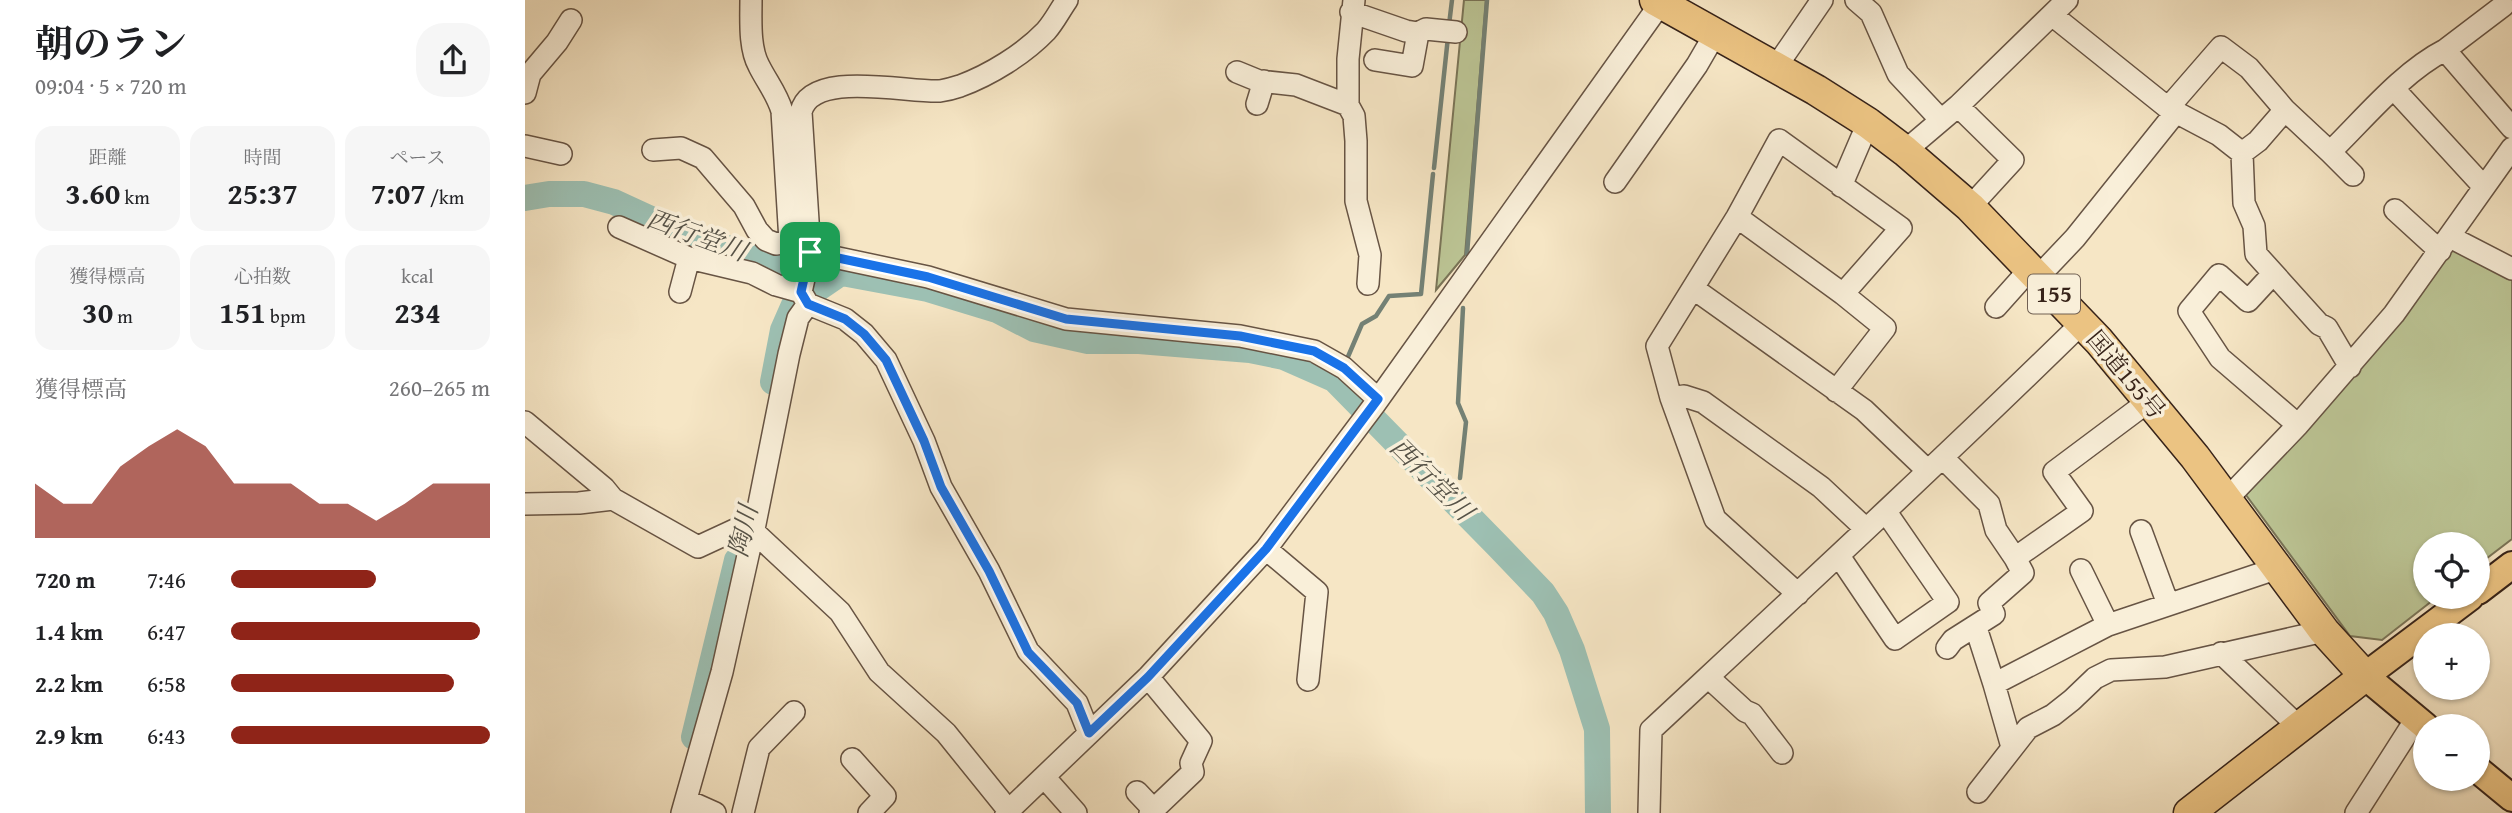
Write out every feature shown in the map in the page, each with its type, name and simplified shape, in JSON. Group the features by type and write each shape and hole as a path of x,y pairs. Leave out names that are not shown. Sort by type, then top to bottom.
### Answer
{"highway":[{"name":"国道155号","path":"1659,1 1868,123 1905,151 1969,207 2082,323 2149,401 2227,499 2324,631 2365,676"},
{"path":"2189,813 2365,676"}],"main road":[{"path":"2490,582 2512,565"},
{"path":"2413,715 2365,676 2454,609"},
{"path":"2490,778 2510,791"}],"street":[{"path":"751,0 751,30 757,64 778,96 782,111 803,244"},
{"path":"715,813 684,806 722,672 747,530 805,298 803,104 813,94 828,88 940,91 962,85 1024,50 1048,29 1067,0"},
{"path":"747,530 841,612 879,672 946,733 1007,812 1148,677 1266,549 1377,401 1659,1"},
{"path":"1776,67 1813,3"},
{"path":"1870,4 1898,74 1940,119"},
{"path":"1368,284 1370,255 1356,201 1355,128 1348,106 1353,6 1417,33 1426,29 1456,32"},
{"path":"1905,151 1958,106 2060,7 2172,110 2219,135 2242,153 2244,202 2254,226 2256,254 2272,275 2319,324 2327,328 2350,367"},
{"path":"2330,152 2394,89 2434,56 2507,8"},
{"path":"525,93 530,74 572,20"},
{"path":"1375,60 1412,65 1417,33"},
{"path":"1615,182 1697,65 1715,34"},
{"path":"1996,307 2075,238 2221,47 2249,68 2285,110 2353,175"},
{"path":"2445,50 2512,128"},
{"path":"1237,72 1264,81 1296,85 1348,106"},
{"path":"1257,104 1264,81"},
{"path":"2394,89 2484,187"},
{"path":"1958,106 2013,160 1969,207"},
{"path":"2242,153 2258,141 2285,110"},
{"path":"1841,186 1868,123"},
{"path":"1798,594 1715,519 1671,398 1657,346 1737,217 1779,140 1901,228 1843,294"},
{"path":"525,146 561,154"},
{"path":"653,150 681,148 703,158 744,206 757,230 766,240 776,244 803,244 928,277 1066,319 1240,336 1314,351 1344,368 1377,401"},
{"path":"2227,499 2298,425 2394,314 2512,148"},
{"path":"2395,210 2445,244 2512,269"},
{"path":"1737,217 1885,328 1836,391"},
{"path":"619,226 689,258 752,273 845,319 864,334 886,360 924,441 941,487 989,571 1028,652 1077,703 1089,733"},
{"path":"680,292 689,258"},
{"path":"2272,275 2248,301 2219,275 2189,311 2220,358 2298,425"},
{"path":"1694,289 1864,410 1901,442 1989,504 1996,530 2024,573 1989,603 1994,614 1952,640 1947,648"},
{"path":"1649,813 1651,730 1936,465 2082,323"},
{"path":"1671,398 1684,396 1703,402 1821,487 1866,529"},
{"path":"2015,558 2082,511 2054,472 2149,401"},
{"path":"525,422 604,488 613,499 698,547 747,530"},
{"path":"525,488 534,504 613,499"},
{"path":"1839,555 1895,639 1948,603 1886,512"},
{"path":"2141,531 2168,604"},
{"path":"1266,549 1317,592 1308,680"},
{"path":"1994,684 2108,625 2278,568"},
{"path":"2081,570 2108,625"},
{"path":"1978,792 2028,728 2053,715 2095,678 2111,670 2165,667 2324,631"},
{"path":"1978,634 2012,747"},
{"path":"2221,653 2299,727"},
{"path":"1137,792 1152,811 1193,772 1191,762 1201,741 1148,677"},
{"path":"1708,677 1752,714 1782,753"},
{"path":"743,813 759,748 794,712"},
{"path":"2356,813 2413,733"},
{"path":"852,759 885,796 869,813"},
{"path":"1045,778 1076,813"}],"green space":[{"path":"1464,0 1486,0 1465,255 1436,290"},
{"path":"2451,245 2512,273 2512,539 2490,556 2490,532 2413,532 2413,609 2422,609 2382,640 2350,636 2246,495 2353,371"}],"waterway":[{"path":"1449,25 1452,0"},
{"path":"1467,254 1487,0"},
{"path":"1434,168 1448,37"},
{"path":"1347,359 1362,324 1376,316 1389,296 1421,294 1433,174"},
{"name":"西行堂川","path":"525,198 549,194 584,194 614,202 690,237 757,257 928,289 997,310 1034,329 1088,341 1139,341 1250,350 1284,357 1334,379 1543,593 1556,613 1572,650 1597,729 1598,813"},
{"name":"陶川","path":"773,382 783,330 794,305 842,272"},
{"path":"1460,478 1466,422 1458,403 1463,308"},
{"name":"陶川","path":"694,737 737,560"}],"route":[{"path":"810,252 928,277 1066,319 1240,336 1314,351 1344,368 1378,399 1266,549 1148,677 1089,733 1077,703 1028,652 989,571 941,487 924,441 886,360 864,334 845,319 808,304 801,292 807,276 810,252"}]}
